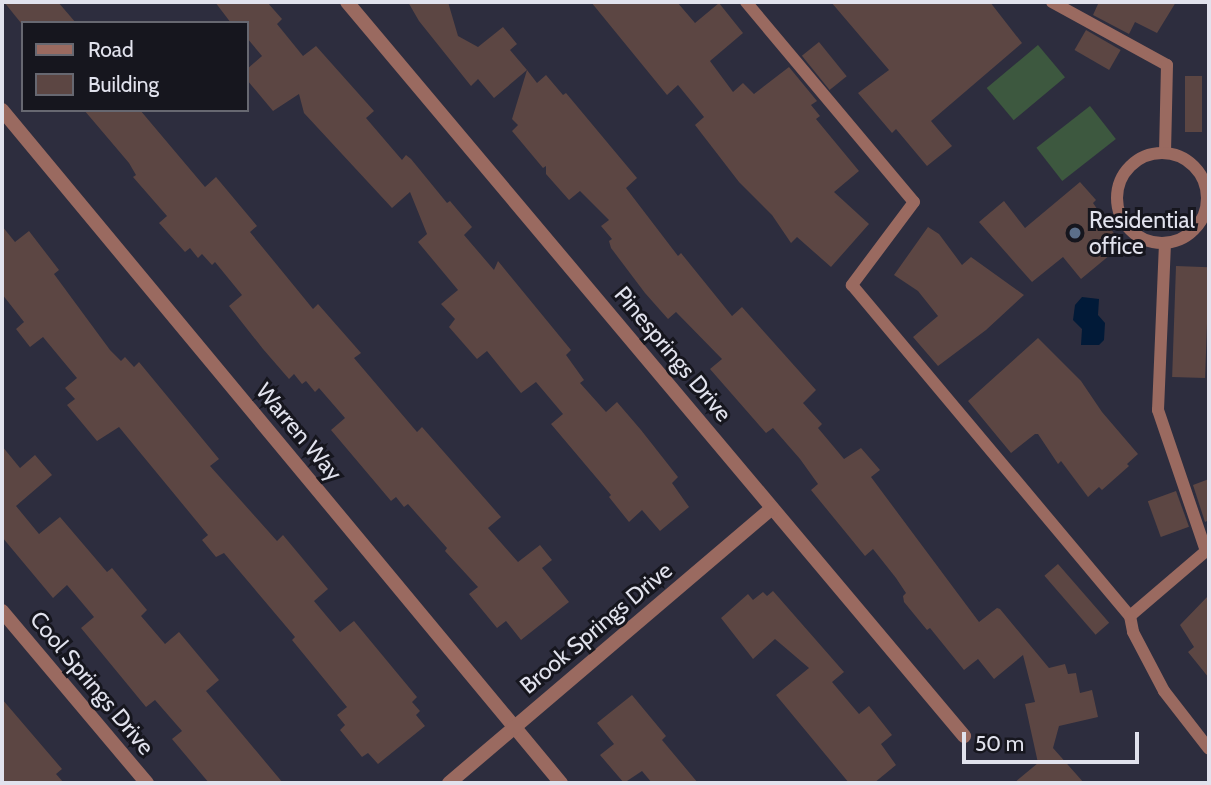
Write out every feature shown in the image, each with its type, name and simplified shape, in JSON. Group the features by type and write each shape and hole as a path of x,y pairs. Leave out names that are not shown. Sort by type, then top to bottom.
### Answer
{"street":[{"name":"Pinesprings Drive","path":"347,2 964,737"},
{"name":"Warren Way","path":"2,110 561,783"},
{"name":"Brook Springs Drive","path":"449,783 772,508"},
{"name":"Cool Springs Drive","path":"2,611 147,783"}],"lane":[{"path":"746,2 914,202 852,285 1130,616 1133,632 1164,691 1209,749"},
{"path":"1052,2 1167,65 1165,152"},
{"path":"1165,152 1180,156 1206,176 1205,220 1180,240 1150,242 1136,236 1125,226 1116,198 1118,183 1125,170 1150,154 1165,152"},
{"path":"1130,616 1206,551 1157,410 1165,243"}],"green space":[{"path":"1038,45 1065,77 1014,120 987,88"},
{"path":"1090,106 1116,139 1062,181 1036,148"}],"water":[{"path":"1082,297 1099,299 1098,315 1105,323 1104,340 1099,345 1081,345 1082,329 1073,320 1075,305"}],"building":[{"path":"4,2 58,2 74,21 21,21"},
{"path":"215,2 267,2 282,19 277,24 303,56 316,46 374,111 366,118 402,160 406,155 411,159 447,203 450,201 472,227 464,235 494,270 498,261 571,350 566,355 584,380 580,383 606,412 617,402 641,430 678,477 672,483 689,507 660,531 642,510 629,522 609,497 611,495 551,424 563,414 536,382 521,393 487,351 477,359 449,327 455,319 441,304 458,290 418,242 427,234 410,192 392,208 304,113 299,94 273,111 248,81 248,68 262,56 248,39 248,21 229,21"},
{"path":"408,2 448,2 458,36 478,47 503,27 517,44 510,50 527,70 494,98 478,79 471,86 419,21"},
{"path":"591,2 677,2 695,23 719,3 743,33 710,61 733,92 743,83 754,94 789,67 817,101 811,105 820,116 816,119 859,171 834,192 869,224 831,267 797,237 791,243 772,215 739,182 695,125 704,117 678,85 667,95"},
{"path":"831,2 990,2 1022,43 931,121 952,146 927,166 896,129 892,133 858,93 889,70"},
{"path":"1094,2 1176,2 1157,33 1135,22 1129,34 1093,15 1098,4"},
{"path":"1086,30 1121,50 1109,70 1074,50"},
{"path":"819,42 847,76 830,90 802,56"},
{"path":"527,70 537,83 546,75 563,95 566,93 637,178 626,188 678,256 681,253 732,316 742,307 816,390 803,403 822,424 818,428 844,459 861,448 880,470 871,477 979,622 997,608 1000,609 1049,668 1065,664 1068,674 1076,673 1080,693 1092,690 1098,717 1059,726 1053,748 1084,783 1014,783 1038,763 1025,704 1035,702 1023,655 994,679 978,659 964,670 930,628 927,630 904,602 903,596 906,593 873,549 865,556 811,490 818,484 800,459 773,428 766,433 710,369 722,359 676,312 668,319 645,293 611,248 609,241 612,239 601,226 609,220 580,191 569,200 546,174 546,166 543,168 512,131 518,125 512,119"},
{"path":"1185,76 1202,76 1202,132 1185,132"},
{"path":"86,112 142,112 205,187 216,177 257,226 250,232 313,309 318,304 361,353 354,358 417,432 422,427 501,517 488,528 518,562 540,545 552,560 542,568 569,602 521,640 506,621 497,628 469,594 478,587 445,551 447,548 408,504 404,507 396,497 391,501 331,430 345,418 319,388 315,392 306,381 302,384 294,374 289,379 229,306 242,295 215,262 212,265 202,254 198,258 190,248 185,252 159,223 167,216 133,177 136,175"},
{"name":"Residential office","path":"1080,182 1096,200 1093,203 1122,245 1081,279 1063,257 1032,282 979,222 1004,201 1025,228"},
{"path":"2,226 15,242 29,231 59,270 54,274 110,350 121,361 125,357 134,367 139,362 219,459 210,466 277,541 283,535 328,589 314,601 340,632 354,621 417,697 412,702 420,711 416,715 425,726 378,764 368,753 362,757 340,730 345,725 337,715 347,707 292,640 295,637 224,553 216,557 202,540 208,535 119,427 97,441 67,405 75,399 65,388 77,378 43,337 30,347 16,329 24,322 2,294"},
{"path":"928,227 939,234 962,265 971,257 1024,295 986,330 938,366 913,337 938,316 918,291 894,275"},
{"path":"1176,266 1209,267 1205,378 1172,377"},
{"path":"1038,338 1081,381 1102,412 1138,454 1127,464 1129,466 1102,490 1099,487 1088,497 1061,461 1058,464 1038,434 1011,453 968,401"},
{"path":"2,446 20,468 35,455 52,475 16,506 39,534 60,517 107,572 112,568 147,610 141,616 165,644 179,632 219,680 206,691 283,783 209,783 172,739 182,731 155,700 146,707 81,628 94,617 67,585 53,598 2,537"},
{"path":"1209,479 1209,520 1205,522 1193,485"},
{"path":"1176,491 1189,527 1161,537 1148,501"},
{"path":"1058,564 1109,623 1096,635 1044,576"},
{"path":"773,591 844,672 832,682 859,714 869,706 892,735 881,744 896,765 874,783 849,783 776,695 809,668 775,639 753,659 721,618 748,594 753,600 763,592 767,596"},
{"path":"1209,595 1209,678 1188,652 1194,647 1180,625"},
{"path":"632,695 666,736 662,740 698,783 652,783 642,771 624,783 600,755 614,744 597,723"},
{"path":"2,699 62,769 56,774 64,783 2,783"}],"place":[{"name":"Residential office","path":"1075,233"}]}
